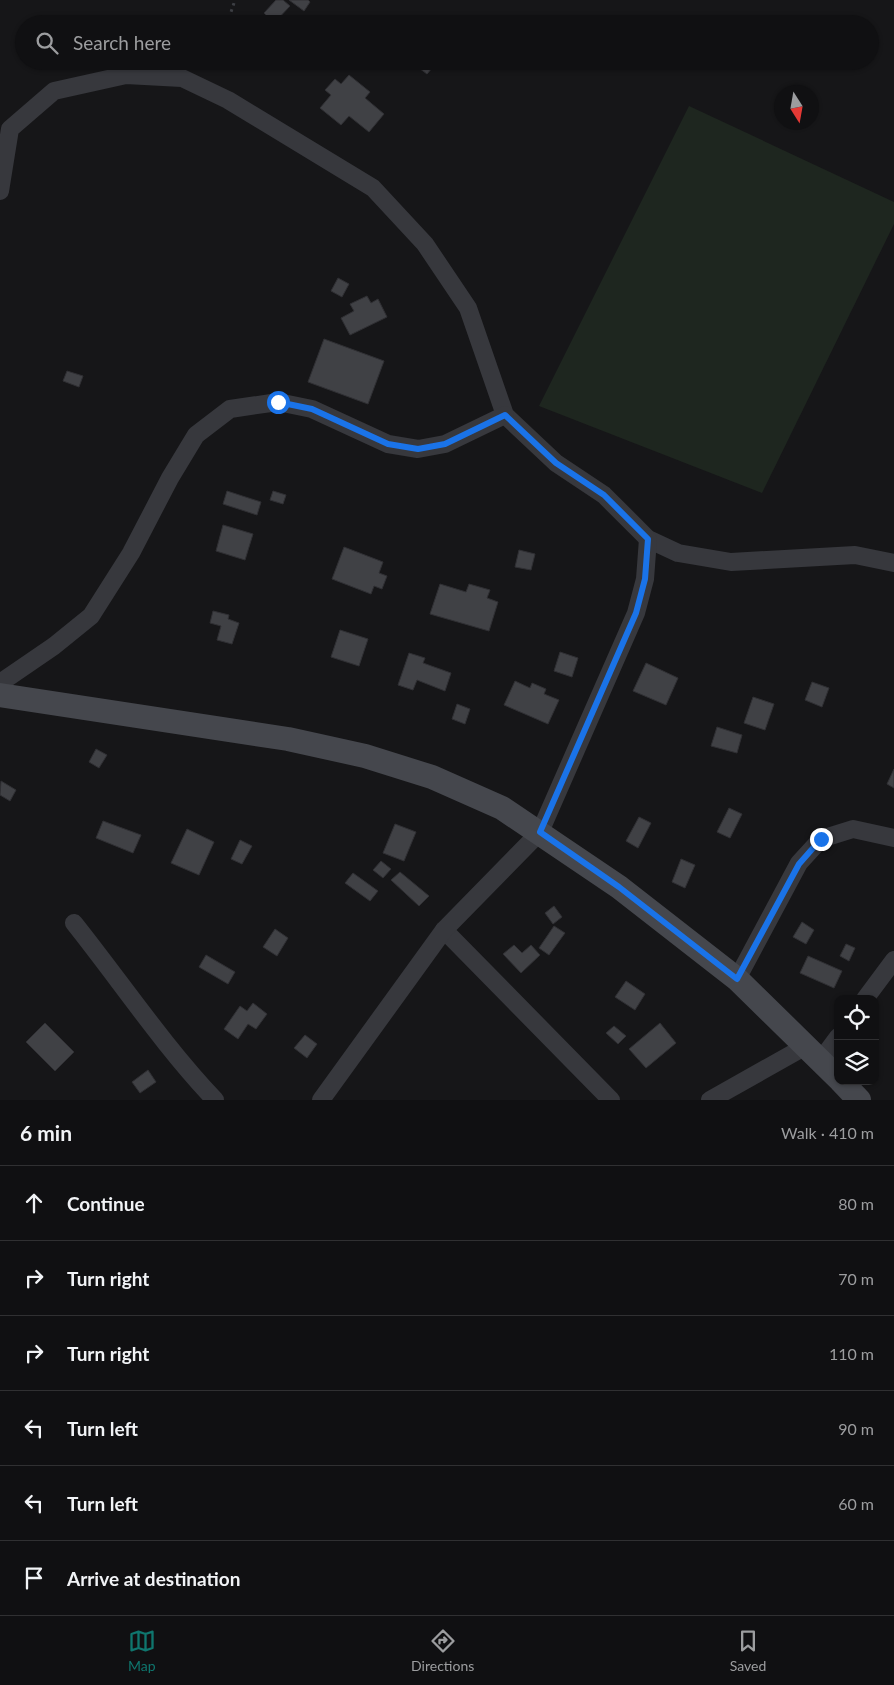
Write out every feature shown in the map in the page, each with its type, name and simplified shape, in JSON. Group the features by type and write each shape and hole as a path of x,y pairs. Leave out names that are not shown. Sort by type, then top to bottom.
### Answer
{"street":[{"path":"0,191 10,129 54,91 126,75 182,78 228,100 373,188 426,244 468,308 505,415 556,463 604,495 648,539 678,553 731,562 855,555 894,563"},
{"path":"0,683 54,646 91,616 131,553 170,478 196,435 230,409 278,402 312,409 388,444 418,449 445,444 505,415"},
{"path":"321,1100 444,930 540,832 636,613 645,579 648,539"},
{"path":"0,695 288,739 366,756 432,777 502,808 619,887 737,979 834,1074"},
{"path":"737,979 799,864 821,839 853,829 894,838"},
{"path":"74,923 118,978 184,1067 214,1100"},
{"path":"444,930 611,1100"},
{"path":"868,995 894,960"},
{"path":"710,1100 813,1053 834,1040"},
{"path":"845,1085 859,1100"}],"path":[{"path":"230,15 235,0"}],"shaded area":[{"path":"689,106 894,202 894,224 762,493 539,406"}],"building":[{"path":"276,0 283,0 290,6 282,15 266,15 264,13"},
{"path":"289,0 308,0 310,2 304,11"},
{"path":"422,70 430,70 427,74"},
{"path":"349,75 370,92 365,98 384,114 369,132 349,116 341,125 320,108 331,95 325,90 335,79 341,84"},
{"path":"338,278 349,284 342,297 331,291"},
{"path":"367,296 371,303 378,299 387,317 350,335 341,318 354,311 350,304"},
{"path":"324,339 384,361 368,404 308,382"},
{"path":"67,371 83,376 79,387 63,381"},
{"path":"227,491 261,502 257,515 223,504"},
{"path":"273,491 286,495 283,504 270,500"},
{"path":"223,525 253,534 245,560 216,551"},
{"path":"344,547 383,562 379,573 387,576 382,589 374,586 371,594 332,579"},
{"path":"519,550 535,554 531,570 515,567"},
{"path":"440,584 466,592 469,584 490,590 487,598 498,602 489,631 430,614"},
{"path":"213,611 229,615 228,619 239,623 232,644 217,640 221,626 210,623"},
{"path":"340,630 368,639 359,666 331,657"},
{"path":"560,652 578,658 572,677 554,671"},
{"path":"409,653 425,658 423,663 451,673 445,691 417,680 413,690 398,685"},
{"path":"646,663 678,678 666,705 633,691"},
{"path":"515,681 530,688 532,683 546,689 544,694 559,700 548,724 504,705"},
{"path":"812,682 829,688 822,707 805,700"},
{"path":"753,697 774,704 765,730 744,723"},
{"path":"457,704 470,709 465,724 452,719"},
{"path":"717,727 742,735 737,753 711,746"},
{"path":"96,749 107,755 99,768 89,762"},
{"path":"894,769 894,788 887,784"},
{"path":"1,781 16,790 10,801 0,795"},
{"path":"729,808 742,814 730,838 717,832"},
{"path":"639,817 651,823 638,848 626,841"},
{"path":"103,821 141,835 133,853 96,838"},
{"path":"395,824 416,832 404,861 383,853"},
{"path":"187,829 214,842 199,875 171,863"},
{"path":"240,840 252,846 242,864 231,859"},
{"path":"681,859 695,865 685,888 672,882"},
{"path":"381,861 391,869 383,878 373,870"},
{"path":"400,872 429,896 419,906 391,880"},
{"path":"353,873 378,891 370,901 345,883"},
{"path":"554,906 562,917 553,924 545,913"},
{"path":"802,922 814,930 806,944 793,937"},
{"path":"554,926 565,933 549,955 539,948"},
{"path":"275,929 288,938 277,956 263,947"},
{"path":"846,944 855,948 849,961 840,956"},
{"path":"514,945 522,953 531,945 540,955 521,973 503,954"},
{"path":"206,955 235,972 228,984 199,967"},
{"path":"808,956 842,971 834,988 800,973"},
{"path":"626,981 645,994 635,1010 615,997"},
{"path":"253,1003 267,1014 256,1029 248,1024 238,1039 224,1029 240,1006 247,1011"},
{"path":"45,1023 74,1052 55,1071 26,1042"},
{"path":"660,1023 676,1043 646,1068 629,1049"},
{"path":"614,1026 626,1036 618,1044 606,1033"},
{"path":"305,1035 317,1044 307,1058 294,1048"},
{"path":"148,1070 156,1082 140,1093 132,1082"}],"route":[{"path":"278,402 312,409 388,444 418,449 445,444 505,415 556,463 604,495 648,539 645,579 636,613 540,832 619,887 737,979 799,864 821,839"}]}
